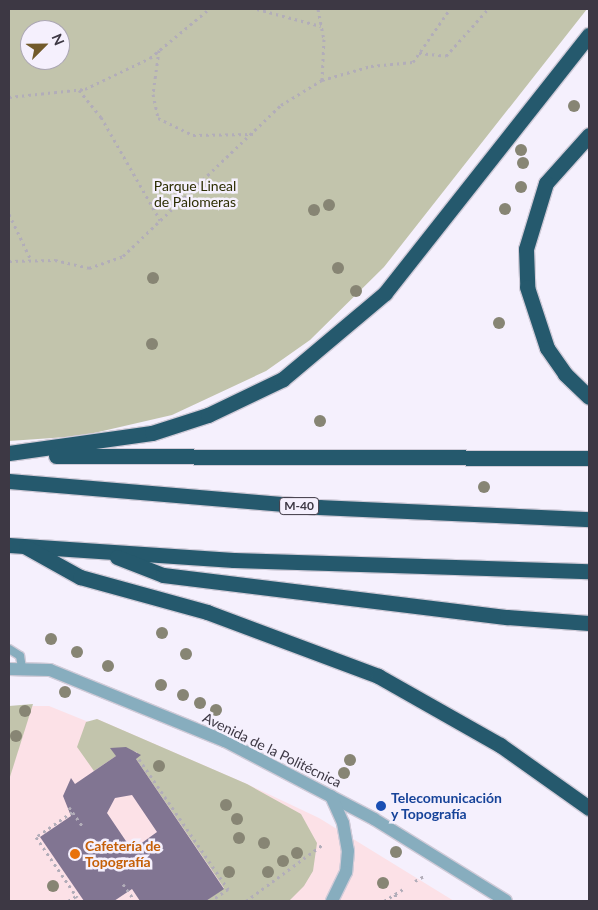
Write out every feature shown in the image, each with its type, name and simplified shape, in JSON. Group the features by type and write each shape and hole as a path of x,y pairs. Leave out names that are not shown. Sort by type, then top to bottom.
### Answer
{"highway":[{"path":"9,455 152,433 208,415 283,379 385,293 589,35"},
{"path":"589,135 546,183 526,249 527,288 547,348 565,374 589,397"},
{"path":"9,455 589,458"},
{"name":"M-40","path":"9,481 310,506 589,519"},
{"path":"9,545 104,552 589,571"},
{"path":"26,547 80,577 207,612 378,676 500,745 589,808"},
{"path":"104,552 163,575 507,617 589,623"}],"street":[{"name":"Avenida de la Politécnica","path":"9,669 22,667 50,670 155,712 331,796 506,901"},
{"path":"331,796 343,823 348,851 346,872 332,901"}],"lane":[{"path":"9,649 20,656 22,667"}],"path":[{"path":"9,97 79,90 159,50 209,9"},
{"path":"257,9 321,26"},
{"path":"318,9 321,26 322,80"},
{"path":"444,9 446,14"},
{"path":"9,261 31,260 89,268 123,256 254,134 281,105 322,80 371,66 413,62 450,9"},
{"path":"419,53 446,56 488,9"},
{"path":"159,50 153,94 158,118 193,135 254,134"},
{"path":"79,90 101,117 160,220"},
{"path":"9,214 31,260"},
{"path":"139,758 228,889 211,901"},
{"path":"69,807 83,827"},
{"path":"68,901 76,896 36,837 72,812"},
{"path":"246,901 275,876 313,855 322,845"},
{"path":"415,881 426,875"},
{"path":"123,884 135,901"},
{"path":"384,901 405,888"},
{"path":"395,894 397,901"}],"shaded area":[{"path":"9,706 49,706 91,723 97,719 247,784 319,818 454,901 9,901"}],"green space":[{"name":"Parque Lineal de Palomeras","path":"9,9 587,9 384,267 310,340 266,371 172,415 81,436 9,441"},
{"path":"33,704 9,780 9,706"},
{"path":"97,719 247,784 301,814 317,843 313,871 304,886 289,901 206,901 224,888 136,759 137,752 116,749 116,756 94,771 77,747 86,722"}],"building":[{"path":"126,747 141,755 136,759 224,889 206,901 140,901 132,889 114,901 84,901 40,837 71,816 63,796 71,778 75,784 116,756 110,748","holes":["132,795 157,832 132,850 107,813 115,798"]}],"place":[{"name":"Telecomunicación y Topografía","path":"381,806"},
{"name":"Cafetería de Topografía","path":"75,854"}]}
